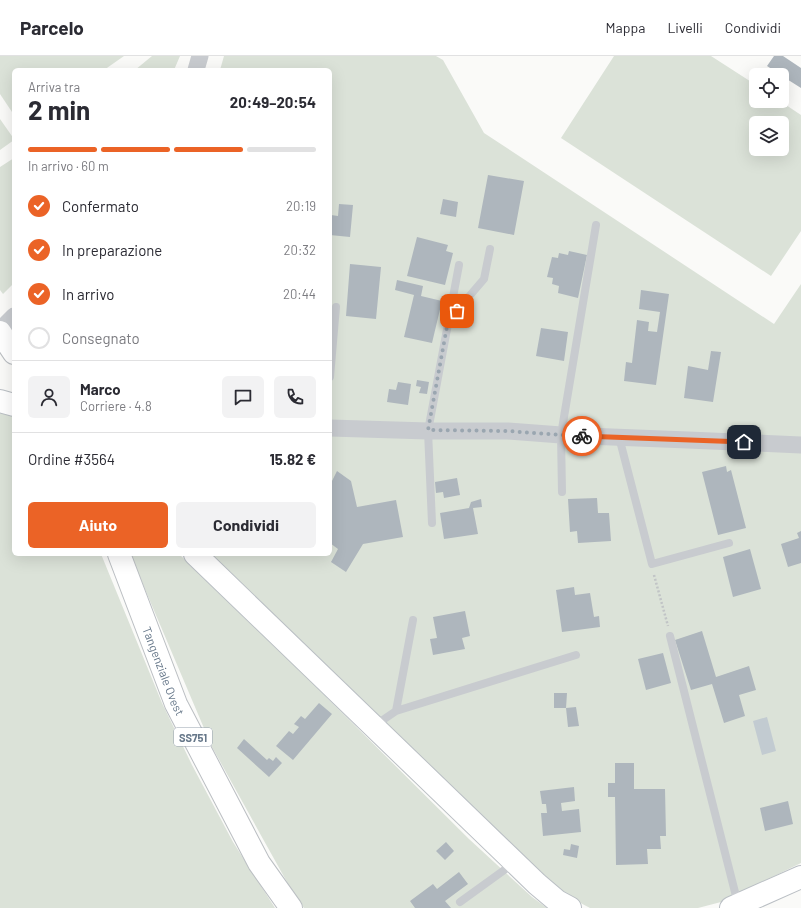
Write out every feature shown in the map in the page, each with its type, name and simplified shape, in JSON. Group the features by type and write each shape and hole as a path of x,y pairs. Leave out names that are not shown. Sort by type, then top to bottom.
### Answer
{"main road":[{"path":"0,331 12,350"},
{"path":"0,401 12,404"},
{"name":"Tangenziale Ovest","path":"119,556 176,704 259,863 290,908"},
{"path":"197,556 560,906"},
{"path":"736,907 801,877"}],"street":[{"path":"197,68 200,56"},
{"path":"0,331 12,318"},
{"path":"332,428 508,431 561,435 801,445"}],"lane":[{"path":"562,492 561,435 596,225"},
{"path":"448,321 484,279 490,249"},
{"path":"432,523 428,430 459,265"},
{"path":"332,354 336,307"},
{"path":"619,437 652,564 729,543"},
{"path":"396,710 413,620"},
{"path":"670,636 736,907"},
{"path":"374,727 396,710 576,655"},
{"path":"460,902 515,863"}],"path":[{"path":"652,564 670,636"}],"shaded area":[{"path":"0,56 124,56 107,68 12,68 12,112 0,94"},
{"path":"152,56 180,56 175,68 137,68"},
{"path":"224,56 436,56 443,60 484,133 774,324 801,284 801,863 721,902 698,908 590,908 571,898 544,878 212,556 332,556 332,68 221,68"},
{"path":"614,56 711,56 749,80 749,108 789,107 801,115 801,231 771,276 561,138"},
{"path":"0,119 12,136 12,141 0,150"},
{"path":"12,159 12,285 3,294 0,290 0,167"},
{"path":"0,410 12,413 12,556 102,556 162,703 192,765 233,842 275,908 0,908"},
{"path":"131,556 181,556 275,646 469,839 532,897 547,908 304,908 297,900 212,747"},
{"path":"767,717 776,751 762,755 753,721"}],"building":[{"path":"774,56 783,56 801,68 801,88 789,80 789,68 770,68 767,66"},
{"path":"488,175 524,181 514,235 478,228"},
{"path":"443,199 458,202 456,217 440,214"},
{"path":"339,204 353,205 350,237 332,235 332,215 338,216"},
{"path":"417,237 448,245 446,251 453,253 445,285 407,276"},
{"path":"569,251 587,255 578,298 558,293 559,286 552,284 553,278 547,277 552,257 558,258 559,253 568,255"},
{"path":"350,264 381,267 376,319 346,316"},
{"path":"397,280 423,286 421,296 442,301 432,343 404,337 414,295 395,290"},
{"path":"641,290 669,294 656,385 624,381 626,362 632,363 637,320 649,322 648,331 657,332 660,312 639,309"},
{"path":"541,328 568,332 564,361 536,356"},
{"path":"711,351 721,352 713,402 684,398 688,366 708,370"},
{"path":"417,380 429,382 427,394 419,393 421,387 416,386"},
{"path":"398,382 411,384 408,405 387,402 389,389 396,390"},
{"path":"726,466 727,472 731,470 746,528 718,535 702,472"},
{"path":"337,471 351,481 357,507 396,500 403,537 363,544 346,572 331,562 338,549 332,544 332,481"},
{"path":"457,478 460,495 444,498 443,492 436,493 435,482"},
{"path":"597,498 598,513 609,513 611,541 578,543 577,531 570,532 568,499"},
{"path":"481,499 482,507 473,508 478,534 444,539 440,513 469,508 471,502"},
{"path":"801,531 801,563 788,567 781,544 799,538 797,533"},
{"path":"750,549 761,589 733,597 723,557"},
{"path":"574,587 575,595 590,593 594,617 599,616 600,627 562,632 556,590"},
{"path":"465,611 470,636 462,638 465,649 433,655 430,639 437,638 433,617"},
{"path":"702,631 716,677 749,666 756,690 739,695 745,716 724,723 712,684 691,690 675,640"},
{"path":"663,653 671,683 646,690 638,659"},
{"path":"554,693 567,693 566,708 554,708"},
{"path":"319,703 332,714 293,760 276,746 289,731 293,734 299,727 294,724 301,716 305,719"},
{"path":"576,707 579,726 568,727 566,708"},
{"path":"244,739 267,760 269,758 273,761 276,757 282,763 269,777 237,748"},
{"path":"615,763 634,763 634,789 665,789 666,836 660,836 661,849 647,849 648,864 616,865 615,797 608,797 608,783 615,783"},
{"path":"574,787 575,801 561,803 562,811 579,809 581,832 543,836 541,813 547,813 546,804 542,804 540,791"},
{"path":"788,801 793,824 765,831 760,808"},
{"path":"446,842 454,851 445,860 436,851"},
{"path":"571,844 579,846 577,858 563,855 564,849 570,850"},
{"path":"459,872 468,884 445,901 451,908 415,908 410,901 433,884 437,889"}],"way so far":[{"path":"457,311 448,321 428,430 508,431 582,436"}],"route":[{"path":"582,436 744,442"}]}
